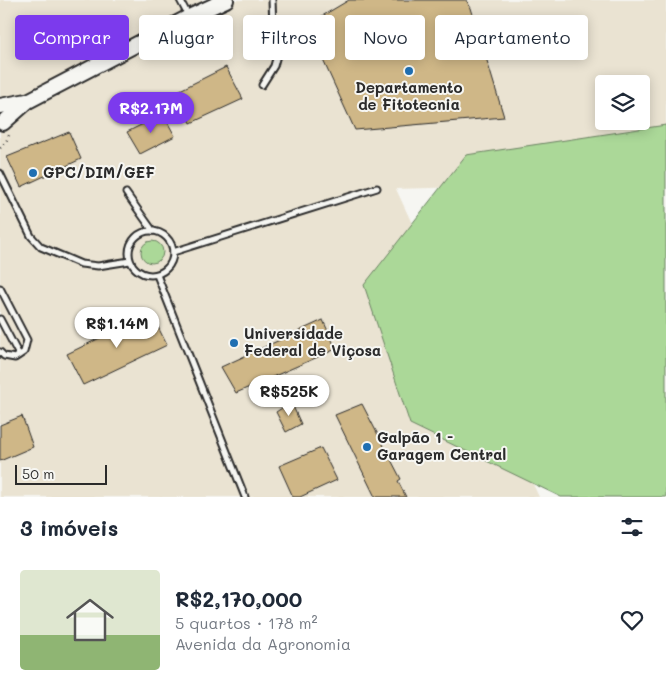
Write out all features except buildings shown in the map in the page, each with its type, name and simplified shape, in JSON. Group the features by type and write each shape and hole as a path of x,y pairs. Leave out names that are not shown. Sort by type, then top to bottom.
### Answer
{"street":[{"path":"195,15 226,0"},
{"path":"1,123 28,100 139,43"},
{"path":"0,106 28,100"}],"lane":[{"path":"180,0 188,15"},
{"path":"262,85 274,66 277,56 276,40 272,26 272,0"},
{"path":"0,173 31,236 41,247 81,264 98,266 130,261"},
{"path":"173,252 377,188"},
{"path":"126,193 153,231 169,240 173,252 173,258 166,269 156,275 149,275 143,274 133,266 130,261 129,248 140,234 153,231"},
{"path":"156,275 245,497"},
{"path":"0,288 27,340 24,352 19,356 14,358 4,356 0,352"},
{"path":"0,319 19,356"}],"shaded area":[{"name":"Universidade Federal de Viçosa","path":"0,0 666,0 666,181 396,189 539,497 0,497"}],"green space":[{"path":"666,125 666,497 561,497 410,424 364,285 466,155 633,130 650,130 650,127"},
{"path":"152,241 160,244 163,252 160,260 152,263 144,260 141,252 144,244"}],"place":[{"name":"Departamento de Fitotecnia","path":"409,71"},
{"name":"GPC/DIM/GEF","path":"33,173"},
{"name":"Universidade Federal de Viçosa","path":"234,343"},
{"name":"Galpão 1 - Garagem Central","path":"367,447"}]}
